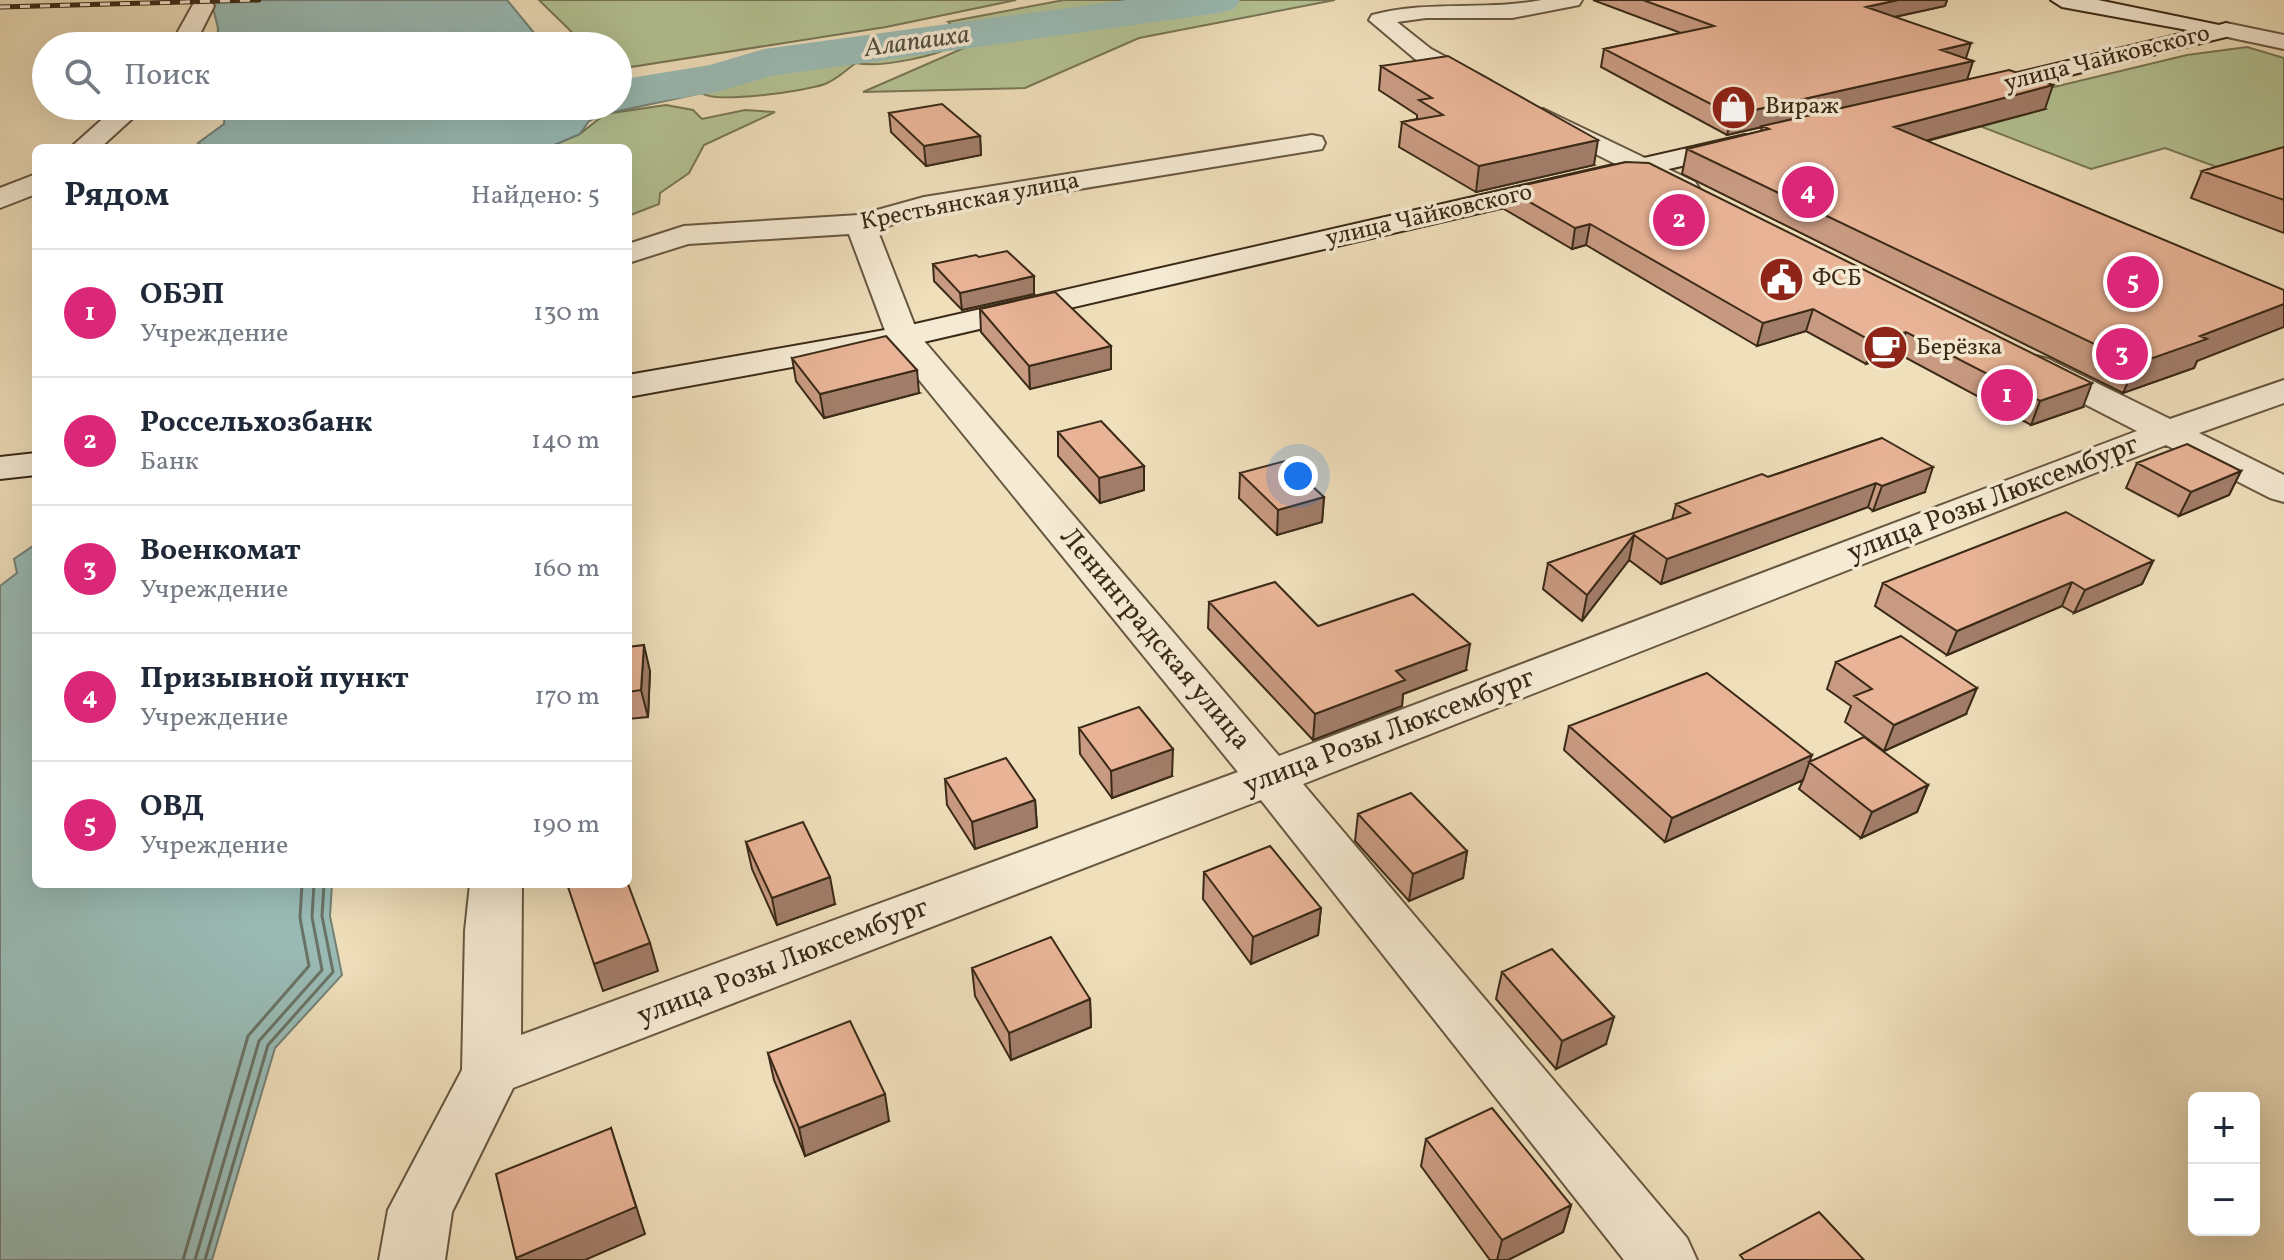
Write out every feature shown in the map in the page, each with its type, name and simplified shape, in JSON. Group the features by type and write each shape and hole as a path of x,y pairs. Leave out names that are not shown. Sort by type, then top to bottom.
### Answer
{"street":[{"path":"1571,0 1504,12 1442,9 1402,13 1380,20 1423,54 1713,202"},
{"path":"2062,0 2284,42"},
{"path":"189,32 203,6"},
{"path":"2107,10 2155,27 2148,42 2117,58"},
{"name":"улица Чайковского","path":"1949,96 2226,30"},
{"path":"89,144 117,120"},
{"name":"улица Чайковского","path":"632,385 902,337 1780,135"},
{"name":"Крестьянская улица","path":"632,253 684,235 860,224 924,206 1312,143"},
{"path":"0,199 32,185"},
{"name":"Ленинградская улица","path":"860,224 902,337 1270,778 1664,1260"},
{"path":"2011,353 2284,490"},
{"name":"улица Розы Люксембург","path":"492,1071 1270,778 2167,432 2284,391"},
{"path":"0,468 32,464"},
{"path":"412,1260 420,1210 492,1071 492,931 496,888"}],"green space":[{"path":"539,0 1016,0 886,27 632,67 632,32 572,32"},
{"path":"1064,0 1335,0 1139,38 1025,88 863,92 971,45 948,22"},
{"path":"910,31 917,34 766,59 714,72 714,65"},
{"path":"947,37 962,40 942,51 911,59 880,64 856,63 833,80 815,87 742,97 702,93 769,65 886,48 897,51"},
{"path":"2247,47 2284,58 2284,179 2266,185 2165,148 2091,169 1946,113 2187,55"},
{"path":"666,105 693,110 702,119 745,110 775,112 704,145 689,173 660,193 659,204 632,214 632,144 556,144 580,134 598,120 632,120 632,110"}],"water":[{"path":"211,0 507,0 533,32 218,32"},
{"path":"706,73 717,78 719,85 702,93 632,108 632,80 664,81"},
{"path":"224,120 591,120 580,134 556,144 198,143 224,124"},
{"path":"32,547 32,888 332,888 330,916 342,975 275,1048 212,1260 0,1260 0,586 17,573 14,559"}],"building":[{"path":"1643,0 1898,0 1866,7 1971,43 1941,50 1973,61 1732,115 1604,49 1714,26"},
{"path":"1448,56 1598,140 1479,166 1402,122 1443,115 1419,100 1432,98 1381,66"},
{"path":"2009,70 2053,85 1894,127 2284,290 2284,304 2200,336 2207,339 2136,364 1687,149 1769,129 1762,126"},
{"path":"942,104 980,136 924,146 889,113"},
{"path":"2284,147 2284,200 2202,171"},
{"path":"1626,162 1649,163 2092,383 2040,401 1906,332 1873,342 1813,309 1763,323 1590,224 1575,228 1507,189"},
{"path":"1007,251 1034,276 960,293 933,264 976,255"},
{"path":"1055,292 1111,346 1029,366 980,309"},
{"path":"886,336 917,370 820,394 792,358"},
{"path":"1101,421 1144,466 1099,478 1058,432"},
{"path":"1882,438 1933,467 1882,486 1876,483 1667,559 1634,535 1587,595 1548,563 1690,513 1676,504"},
{"path":"2187,444 2241,471 2191,492 2137,463"},
{"path":"1285,461 1324,497 1278,510 1240,473"},
{"path":"2066,512 2153,561 2085,590 2072,582 1957,631 1883,583"},
{"path":"1275,582 1318,626 1413,594 1470,644 1396,671 1405,680 1315,714 1209,602"},
{"path":"1901,636 1977,688 1894,725 1854,696 1872,689 1836,662"},
{"path":"644,645 641,690 632,691 632,646"},
{"path":"1707,673 1812,755 1672,818 1569,726"},
{"path":"1139,707 1173,749 1111,771 1079,728"},
{"path":"1864,737 1928,785 1872,812 1809,762"},
{"path":"1006,758 1035,800 972,822 945,779"},
{"path":"1411,793 1467,851 1413,874 1358,814"},
{"path":"803,822 830,877 772,898 746,842"},
{"path":"1270,846 1321,908 1253,937 1204,872"},
{"path":"568,888 629,888 650,943 594,964"},
{"path":"1051,937 1090,999 1009,1033 972,968"},
{"path":"1552,949 1614,1017 1562,1041 1502,972"},
{"path":"850,1021 885,1094 799,1128 768,1053"},
{"path":"1492,1108 1571,1205 1502,1240 1426,1139"},
{"path":"611,1128 636,1207 516,1258 496,1174"},
{"path":"1819,1212 1864,1260 1744,1260 1740,1255"}],"waterway":[{"name":"Алапаиха","path":"632,92 717,78 764,63 1219,0"}],"railway":[{"path":"0,7 259,0"}],"place":[{"name":"Вираж","path":"1734,107"},
{"name":"Призывной пункт","path":"1808,192"},
{"name":"Россельхозбанк","path":"1679,220"},
{"name":"ФСБ","path":"1781,279"},
{"name":"ОВД","path":"2133,282"},
{"name":"Берёзка","path":"1885,348"},
{"name":"Военкомат","path":"2122,354"},
{"name":"ОБЭП","path":"2007,395"}]}
